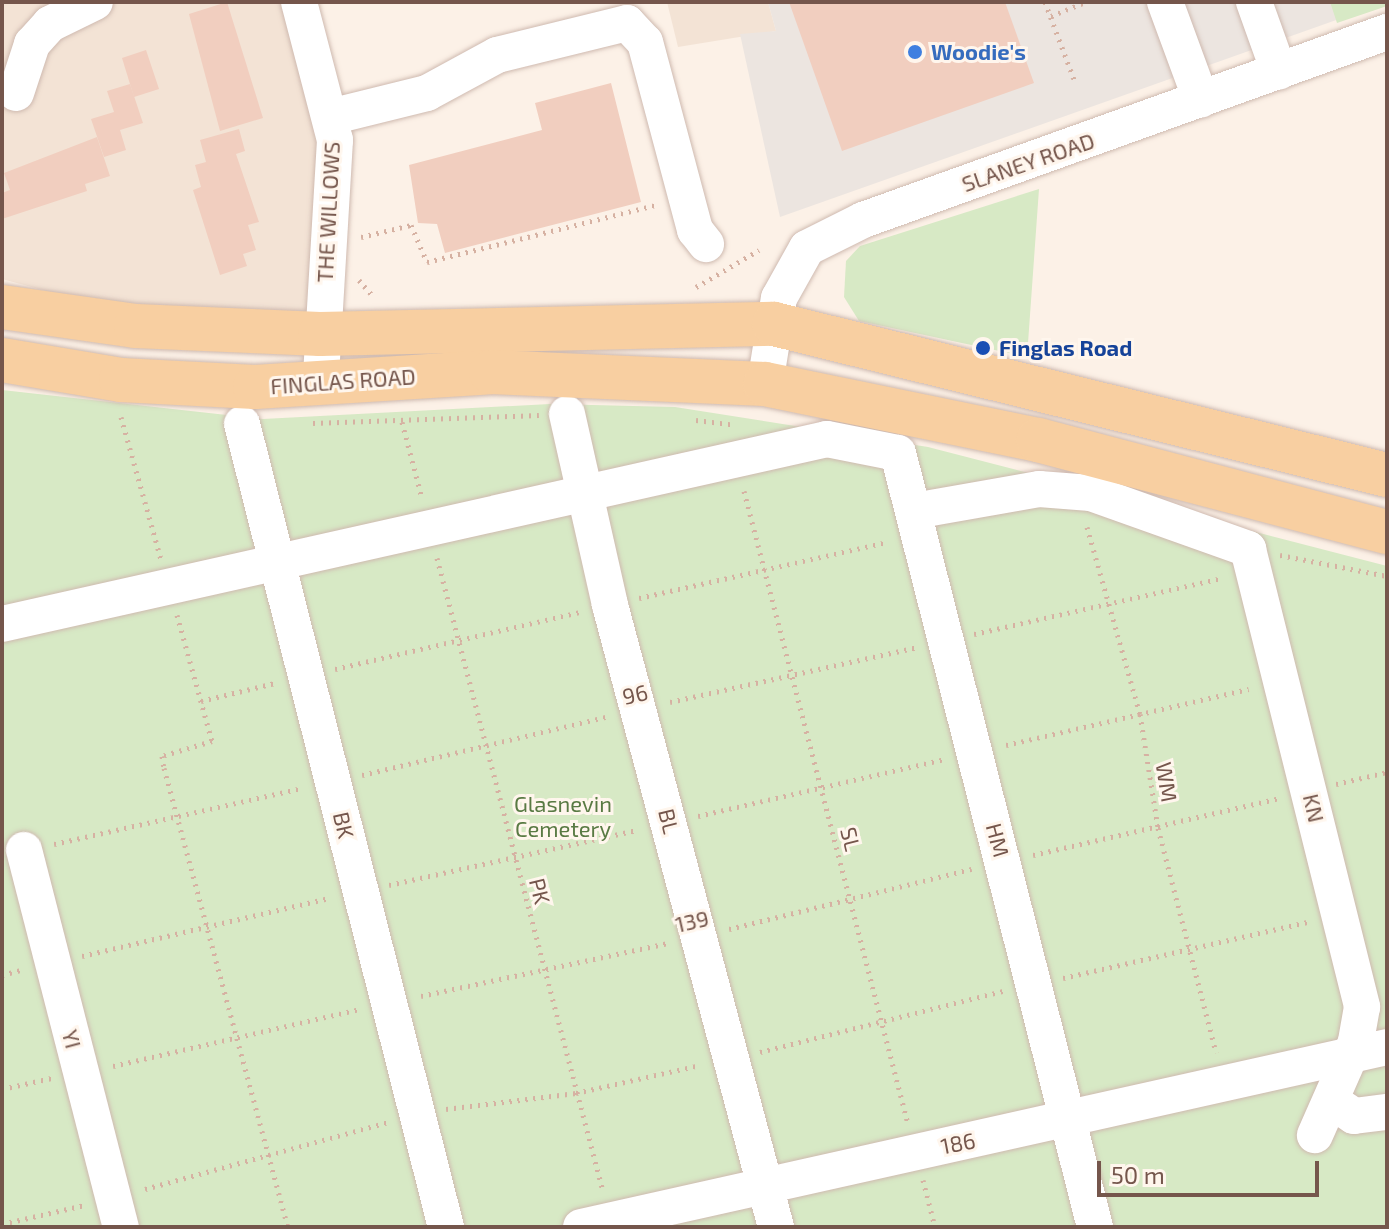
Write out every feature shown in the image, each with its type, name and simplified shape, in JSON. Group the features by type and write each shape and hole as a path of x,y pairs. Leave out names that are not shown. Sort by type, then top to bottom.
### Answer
{"main road":[{"name":"FINGLAS ROAD","path":"2,307 136,326 320,334 774,324 1387,475"},
{"name":"FINGLAS ROAD","path":"2,360 169,384 255,387 321,379 491,372 765,384 1038,440 1387,532"}],"street":[{"path":"16,93 41,34 95,2"},
{"name":"THE WILLOWS","path":"299,2 330,117 320,334 321,379"},
{"path":"1165,2 1201,100"},
{"path":"1254,2 1279,72"},
{"path":"330,117 427,93 497,55 627,23 645,42 687,198 706,244"},
{"name":"SLANEY ROAD","path":"765,384 774,324 792,266 807,248 863,220 1387,32"},
{"name":"BL","path":"567,414 582,494 610,605 641,709 776,1227"},
{"name":"BK","path":"242,424 273,564 334,781 387,1003 446,1227"},
{"name":"HM","path":"736,459 827,439 898,453 1095,1227"},
{"path":"2,624 736,459"},
{"path":"917,523 1039,489 1091,493 1251,560"},
{"name":"KN","path":"1251,560 1362,1007 1358,1051 1315,1135"},
{"name":"YI","path":"24,850 117,1213"},
{"name":"186","path":"596,1223 764,1182 1067,1121 1358,1051"},
{"path":"1333,1102 1354,1116 1387,1112"}],"path":[{"path":"1045,2 1075,82"},
{"path":"1051,16 1086,2"},
{"path":"359,237 411,225 427,262 687,198"},
{"path":"354,264 379,300"},
{"path":"306,423 567,414"},
{"path":"121,417 212,741 162,756 175,817 288,1227"},
{"path":"689,420 751,427"},
{"name":"PK","path":"402,422 458,640 489,745 576,1093 596,1223"},
{"name":"SL","path":"736,459 935,1227"},
{"name":"WM","path":"1091,493 1080,500 1140,714 1158,828 1224,1083"},
{"path":"201,701 765,572 917,523"},
{"path":"1251,560 1387,576"},
{"name":"96","path":"24,850 947,641 1108,602 1251,560"},
{"name":"139","path":"2,1089 699,937 849,897 1158,828 1387,772"},
{"path":"2,1224 117,1213 266,1150 416,1115 576,1093 730,1059 1035,984 1189,953 1339,913"}],"shaded area":[{"path":"2,2 298,2 324,88 318,322 139,316 2,279"},
{"path":"667,2 768,2 776,31 678,47"},
{"path":"768,2 1387,2 780,217 740,34 776,31"}],"green space":[{"path":"1330,2 1387,2 1387,6 1337,23"},
{"path":"1039,189 1027,357 859,321 844,297 846,261 860,246"},
{"name":"Glasnevin Cemetery","path":"2,390 263,419 550,404 675,407 928,447 1387,566 1387,1227 2,1227"}],"building":[{"path":"227,2 263,118 220,131 189,14"},
{"name":"Woodie's","path":"789,2 1005,2 1034,83 842,151"},
{"path":"146,50 159,89 134,97 122,58"},
{"path":"611,83 641,202 445,253 437,224 418,223 409,165 542,130 535,103"},
{"path":"130,84 143,123 120,130 126,150 104,157 91,119 114,112 107,91"},
{"path":"239,129 245,151 236,154 259,222 248,225 256,250 243,254 247,266 220,275 193,190 201,187 195,165 206,162 200,140"},
{"path":"97,137 110,176 85,184 87,191 2,219 2,193 10,190 4,173"}],"place":[{"name":"Woodie's","path":"915,52"},
{"name":"Finglas Road","path":"983,348"}]}
